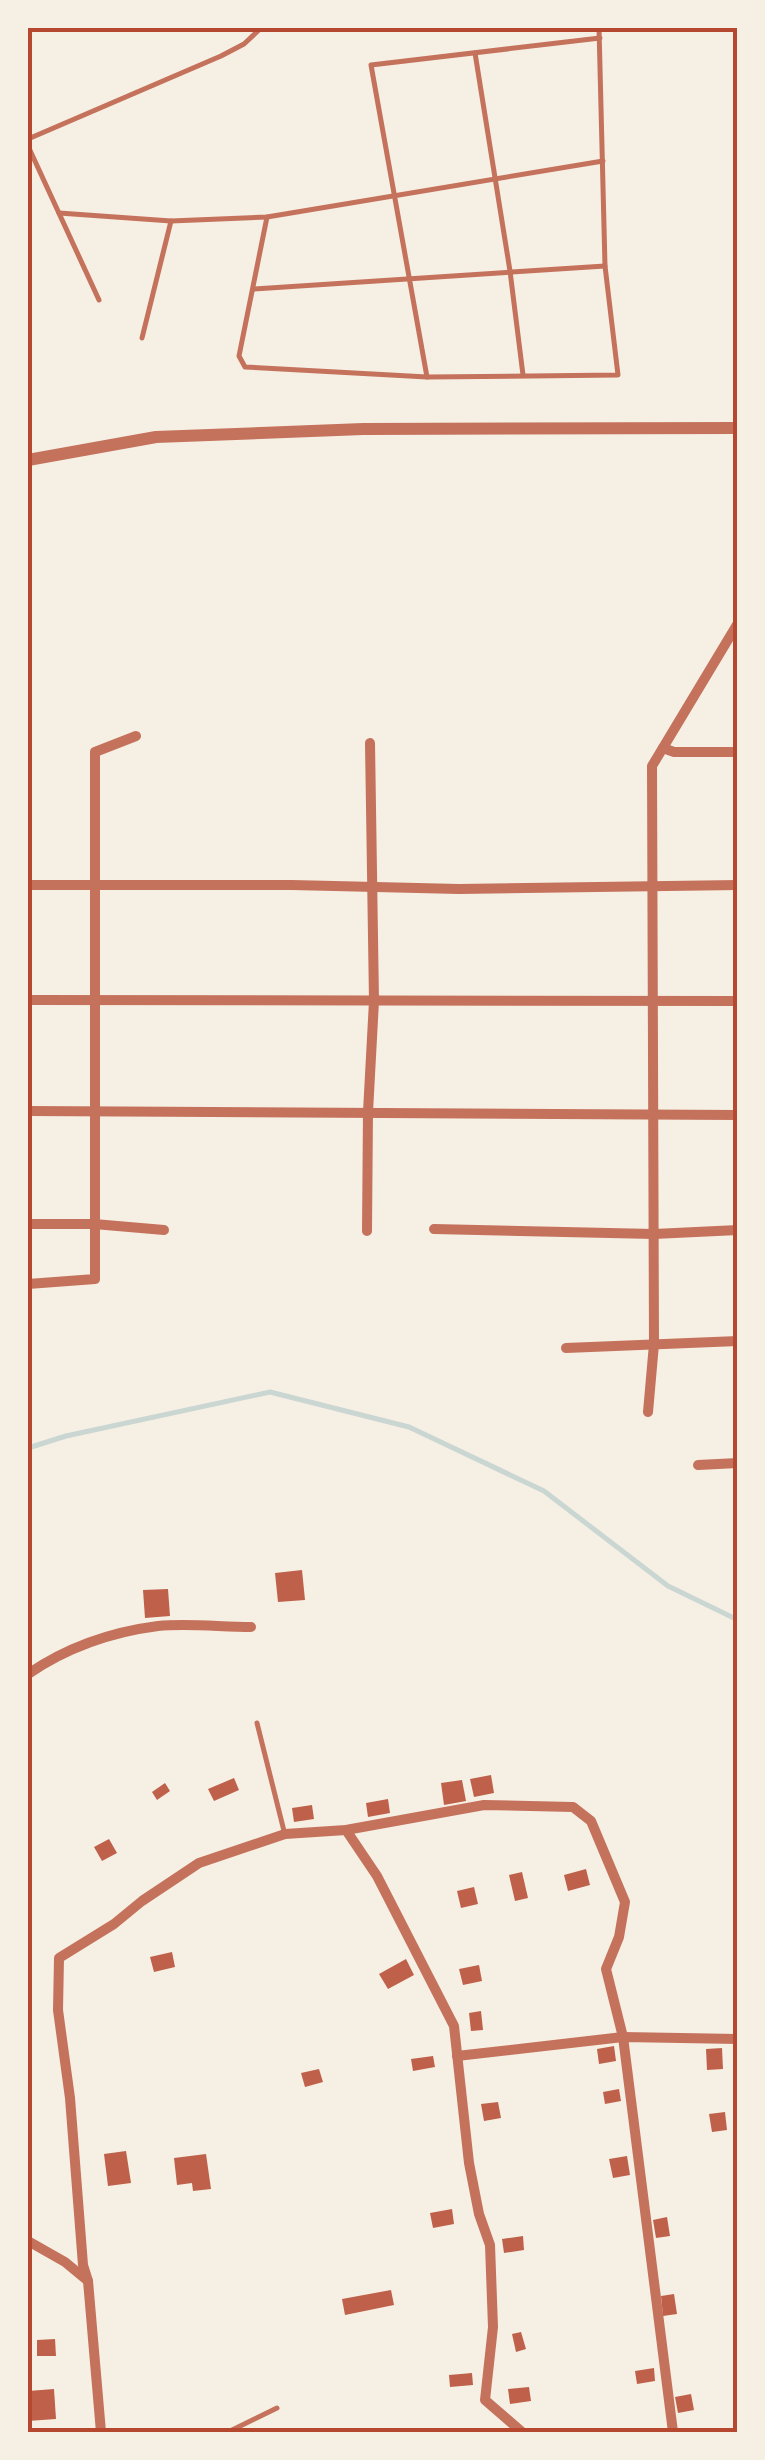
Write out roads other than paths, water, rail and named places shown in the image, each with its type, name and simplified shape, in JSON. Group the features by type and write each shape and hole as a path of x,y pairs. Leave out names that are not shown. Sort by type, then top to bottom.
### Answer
{"street":[{"path":"28,460 156,437 363,430 738,428"},
{"path":"648,1412 654,1344 652,766 738,622"},
{"path":"28,1284 95,1279 96,752 136,736"},
{"path":"367,1230 374,1001 370,743"},
{"path":"662,748 674,752 738,752"},
{"path":"28,885 459,889 738,885"},
{"path":"28,1000 738,1002"},
{"path":"28,1111 738,1115"},
{"path":"28,1224 164,1230"},
{"path":"434,1230 654,1234 738,1230"},
{"path":"566,1348 738,1341"},
{"path":"698,1465 738,1463"},
{"path":"28,1674 52,1658 92,1641 159,1626 251,1628"},
{"path":"102,2432 58,2010 60,1958 199,1863 285,1834 346,1830 484,1805 573,1807 590,1822 625,1902 619,1937 606,1969 622,2037 673,2432"},
{"path":"346,1830 377,1876 454,2026 468,2164 478,2214 490,2245 493,2327 485,2400 522,2432"},
{"path":"458,2056 622,2037 738,2039"},
{"path":"28,2241 65,2262 88,2281"}],"lane":[{"path":"99,300 28,142 221,56 244,44 261,28"},
{"path":"267,218 239,356 245,368 427,377 618,376 605,266 600,28"},
{"path":"427,377 372,65 600,38"},
{"path":"475,53 510,271 522,375"},
{"path":"59,214 171,221 267,218 603,161"},
{"path":"142,338 171,221"},
{"path":"253,289 605,266"},
{"path":"257,1723 285,1834"},
{"path":"228,2432 277,2408"}],"waterway":[{"path":"28,1448 66,1436 270,1392 409,1427 544,1491 668,1586 738,1620"}]}
